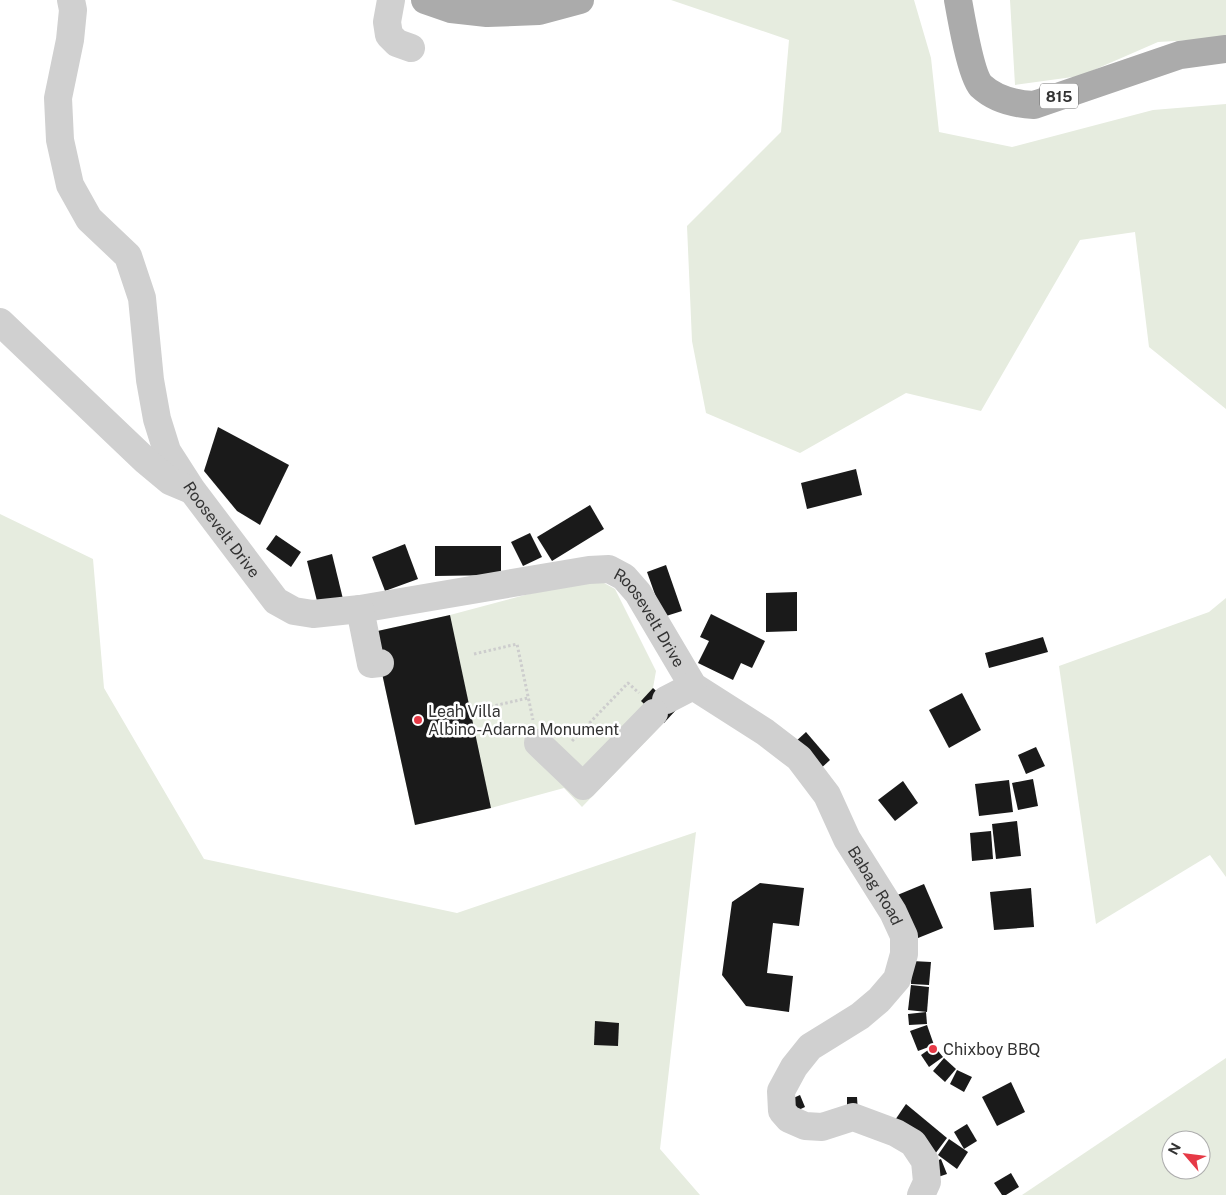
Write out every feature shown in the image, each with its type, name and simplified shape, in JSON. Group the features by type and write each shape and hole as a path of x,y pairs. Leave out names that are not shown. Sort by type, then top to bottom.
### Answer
{"main road":[{"path":"425,0 451,9 487,13 539,11 580,0"},
{"name":"815","path":"958,0 971,61 980,85 1000,98 1016,104 1034,104 1180,55 1226,48"}],"street":[{"name":"Roosevelt Drive","path":"70,0 74,10 58,98 60,140 70,185 89,219 128,256 142,298 150,380 157,419 167,452 192,490 276,602 294,611 313,614 360,609 589,570 608,569 624,577 638,593 693,686"},
{"path":"391,0 387,22 388,36 397,44 410,48"},
{"path":"0,322 146,461 170,481 192,490"},
{"path":"360,609 371,664 380,663"},
{"path":"546,751 583,786 655,704 693,686"},
{"name":"Babag Road","path":"693,686 765,732 799,758 827,795 847,839 894,912 904,936 904,954 897,979 879,1000 860,1016 810,1047 794,1067 781,1091 782,1111 788,1119 805,1126 822,1127 853,1117 896,1133 913,1143 925,1161 928,1182 921,1195"}],"path":[{"path":"474,654 517,644 528,698 546,751 628,682 655,704"},
{"path":"476,710 528,698"}],"shaded area":[{"path":"671,0 914,0 931,58 939,132 1012,147 1153,110 1226,104 1226,409 1149,347 1135,232 1080,240 981,411 906,393 800,453 706,413 692,341 687,226 781,132 789,40"},
{"path":"1010,0 1226,0 1226,38 1158,42 1080,76 1015,85"},
{"path":"0,514 93,559 104,688 204,859 457,913 696,832 660,1149 700,1195 0,1195"},
{"path":"593,577 615,589 656,671 653,688 676,710 582,807 564,788 491,808 415,825 373,632 450,615"},
{"path":"1226,598 1226,877 1210,855 1096,924 1059,666 1209,612"},
{"path":"1226,1058 1226,1195 1022,1195"}],"building":[{"path":"218,427 289,465 260,525 237,511 204,471"},
{"path":"856,469 862,495 807,509 801,483"},
{"path":"590,505 604,529 552,561 537,537"},
{"path":"530,533 542,557 523,566 511,542"},
{"path":"276,535 301,552 291,567 266,549"},
{"path":"405,544 418,579 385,591 372,557"},
{"path":"435,546 501,546 501,575 435,576"},
{"path":"332,554 343,599 318,605 307,561"},
{"path":"666,565 682,611 663,617 647,572"},
{"path":"797,592 797,631 766,632 766,593"},
{"path":"711,614 765,641 752,668 741,663 733,680 698,663 709,641 700,637"},
{"path":"450,615 491,808 415,825 373,632"},
{"path":"1043,637 1048,652 989,668 985,653"},
{"path":"653,688 676,710 664,723 641,701"},
{"path":"962,693 981,730 949,748 929,710"},
{"path":"806,732 830,760 818,771 794,743"},
{"path":"1036,747 1045,766 1026,774 1018,755"},
{"path":"1033,779 1038,806 1018,810 1012,783"},
{"path":"1009,780 1013,812 979,816 975,784"},
{"path":"903,781 918,803 895,821 878,800"},
{"path":"1017,821 1021,856 996,859 992,824"},
{"path":"991,831 993,859 972,861 970,833"},
{"path":"760,883 804,888 799,926 773,923 767,973 793,976 789,1012 746,1006 722,975 732,902"},
{"path":"924,884 943,928 913,940 895,896"},
{"path":"1031,888 1034,927 994,930 990,892"},
{"path":"912,961 931,962 929,985 911,984"},
{"path":"911,985 929,987 927,1012 908,1010"},
{"path":"926,1012 927,1024 909,1025 908,1014"},
{"path":"595,1021 619,1023 618,1046 594,1045"},
{"path":"927,1025 934,1045 918,1051 910,1031"},
{"path":"934,1046 943,1057 929,1067 921,1055"},
{"path":"944,1058 956,1069 945,1082 933,1071"},
{"path":"957,1070 972,1077 964,1092 950,1084"},
{"path":"1011,1082 1025,1112 997,1126 982,1097"},
{"path":"800,1095 805,1107 794,1112 789,1100"},
{"path":"847,1097 857,1097 858,1112 847,1113"},
{"path":"906,1104 947,1138 935,1154 893,1123"},
{"path":"967,1124 977,1141 964,1149 954,1132"},
{"path":"949,1139 968,1152 957,1169 938,1155"},
{"path":"941,1159 947,1174 938,1177 932,1163"},
{"path":"1011,1173 1019,1187 1006,1195 1002,1195 994,1183"}],"place":[{"name":"Leah Villa Albino-Adarna Monument","path":"418,720"},
{"name":"Chixboy BBQ","path":"933,1049"}]}
